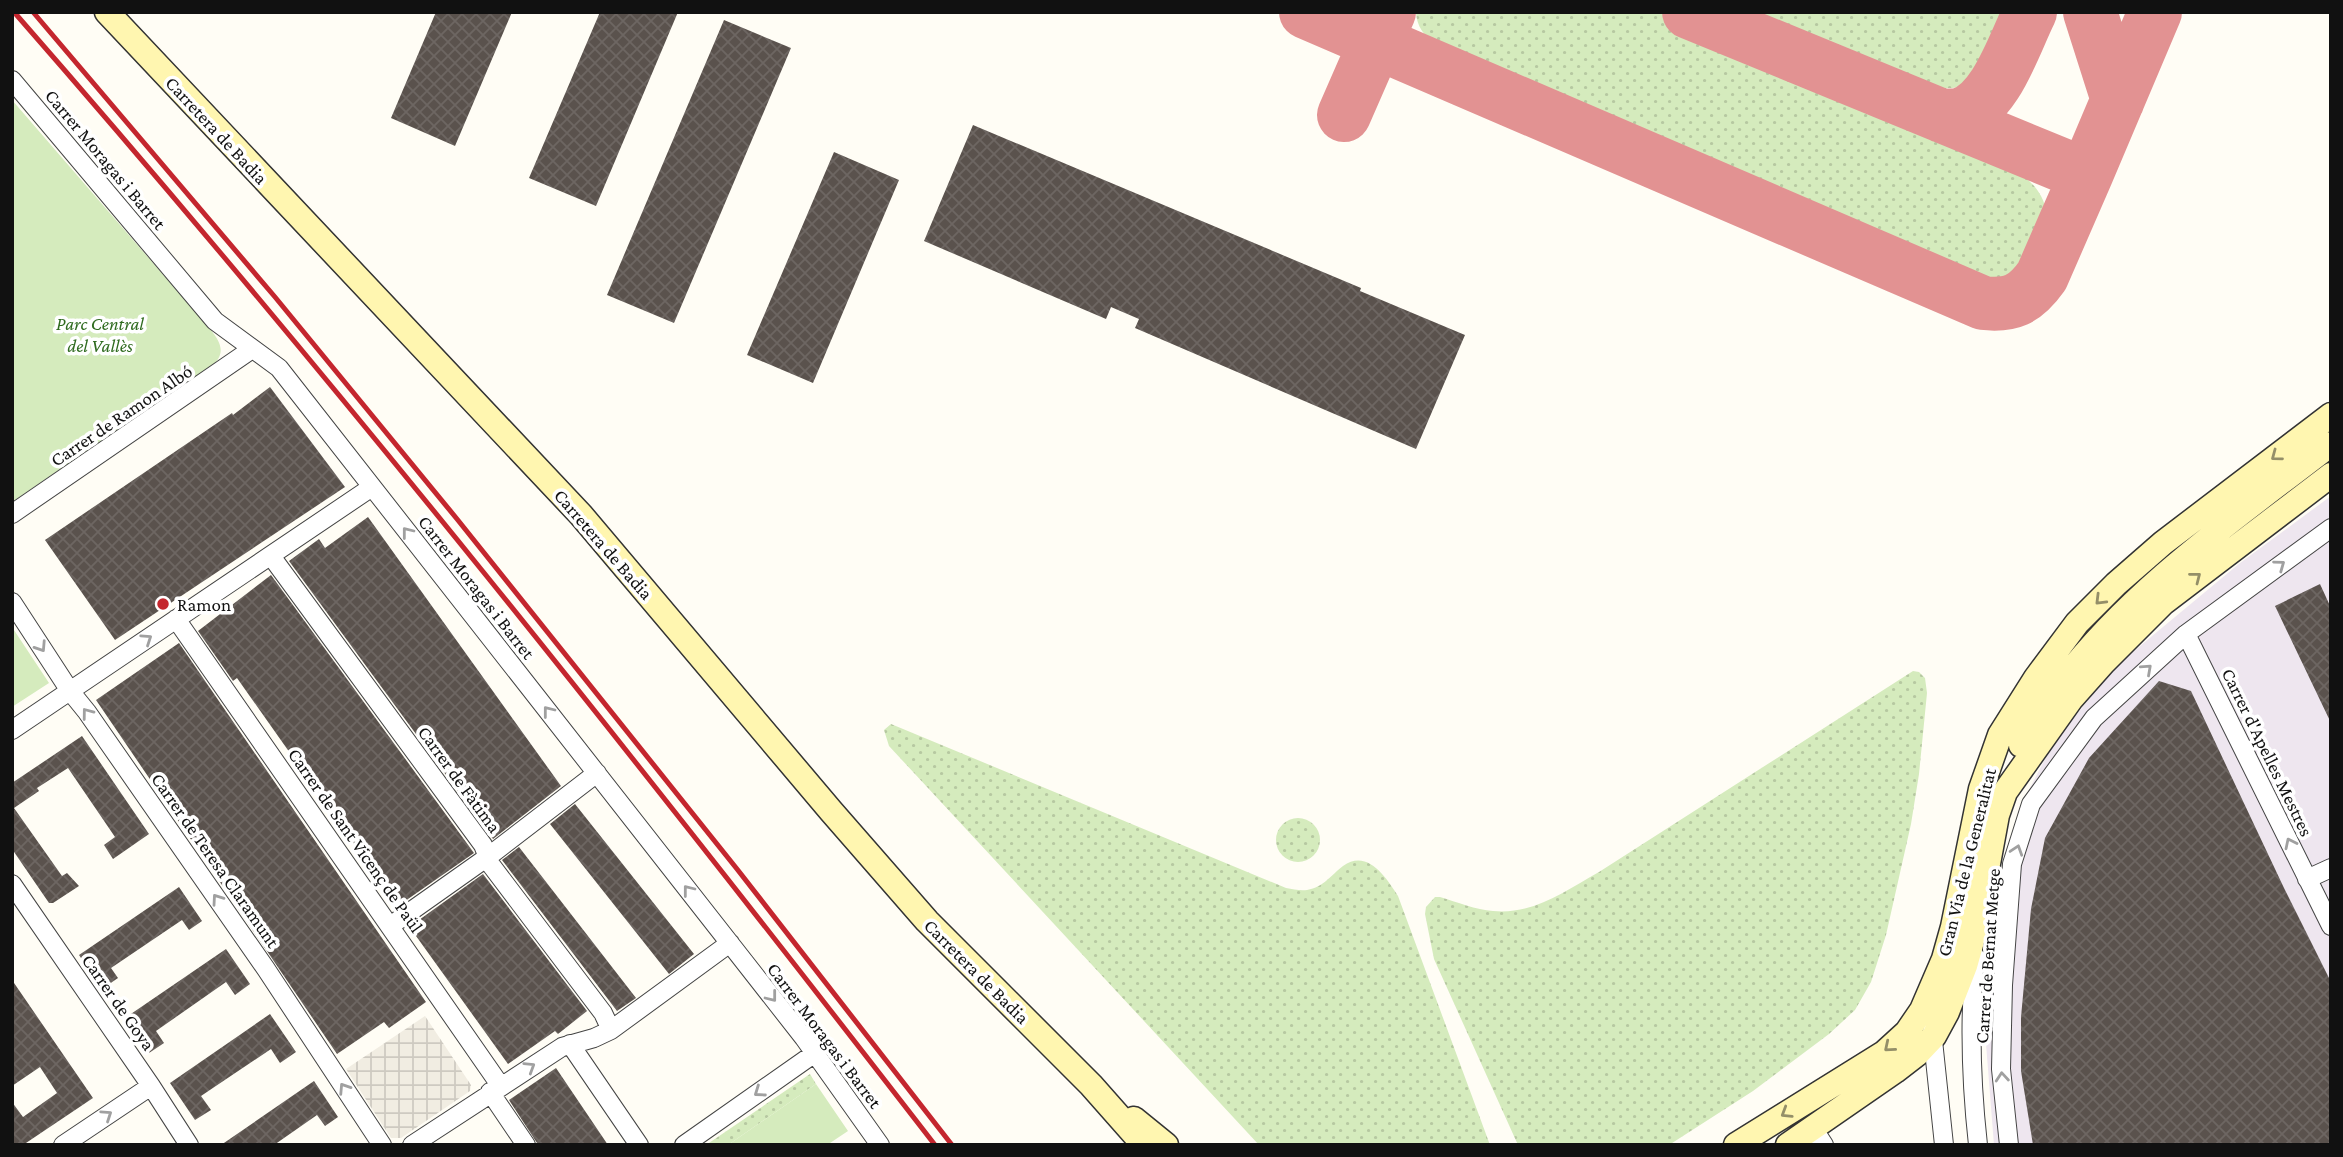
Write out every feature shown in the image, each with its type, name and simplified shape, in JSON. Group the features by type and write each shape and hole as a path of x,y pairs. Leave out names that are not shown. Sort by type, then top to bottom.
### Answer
{"street":[{"name":"Carretera de Badia","path":"107,12 581,515 927,921 1091,1085"},
{"name":"Carrer Moragas i Barret","path":"12,80 215,321 279,368 816,1053 880,1145"},
{"name":"Carrer de Ramon Albó","path":"12,514 252,349"},
{"name":"Gran Via de la Generalitat","path":"1736,1145 1884,1053 1907,1032 1922,1010 1944,959 1981,789 2000,735 2036,678 2077,623 2163,543 2331,415"},
{"path":"2005,792 2023,740 2044,705 2084,652 2153,583 2331,444"},
{"name":"Gran Via de la Generalitat","path":"1788,1145 1819,1137 1917,1054 1934,1036 1961,977 1978,923 1997,815 2005,792 2070,699 2163,603 2331,475"},
{"path":"12,730 372,487"},
{"name":"Carrer de Bernat Metge","path":"2009,1145 2001,1069 2003,985 2012,864 2031,804 2094,718 2186,634 2331,527"},
{"name":"Carrer de Fàtima","path":"271,556 489,856 491,865 603,1013 611,1030"},
{"name":"Carrer de Teresa Claramunt","path":"12,602 70,691 266,969 382,1145"},
{"name":"Carrer de Sant Vicenç de Paül","path":"176,619 390,926 495,1089 526,1145"},
{"name":"Carrer d'Apelles Mestres","path":"2186,634 2331,926"},
{"path":"390,926 489,856 597,773"},
{"name":"Carrer de Bernat Metge","path":"1944,1145 1934,1036 1930,1024 1956,955 1973,884 1972,828"},
{"path":"2307,879 2331,868"},
{"name":"Carrer de Goya","path":"12,884 189,1145"},
{"name":"Carrer de Bernat Metge","path":"1978,923 1970,1030 1973,1102 1979,1145"},
{"path":"412,1145 562,1047 611,1030 730,943"},
{"path":"570,1044 639,1145"},
{"path":"684,1145 816,1053"},
{"path":"1091,1085 1144,1145"},
{"path":"1091,1085 1159,1145"},
{"path":"1091,1085 1166,1145"},
{"path":"63,1145 151,1086"}],"shaded area":[{"path":"2331,496 2331,1145 1994,1145 1985,1031 1988,927 2022,803 2054,742 2116,666 2240,563"},
{"path":"425,1016 471,1085 470,1091 401,1138 391,1138 346,1069"}],"green space":[{"path":"1416,12 1659,12 1987,152 2017,171 2041,196 2045,208 2042,234 2028,259 2007,276 1982,279 1942,267 1469,65 1427,38"},
{"path":"1745,12 2006,12 1968,81 1958,87 1940,87 1915,82 1853,60"},
{"name":"Parc Central del Vallès","path":"12,100 211,330 221,351 214,364 12,502"},
{"path":"12,627 49,683 12,707"},
{"path":"1913,671 1919,672 1925,678 1927,693 1911,824 1886,935 1871,982 1855,1010 1829,1034 1753,1091 1669,1145 1518,1145 1434,959 1426,907 1435,897 1440,897 1480,909 1508,911 1535,905 1561,894"},
{"path":"891,724 1286,888 1313,888 1352,861 1368,863 1376,868 1398,896 1490,1145 1259,1145 889,746 884,730"},
{"path":"1298,818 1313,825 1320,840 1313,855 1298,862 1283,855 1276,840 1283,825"},
{"path":"810,1074 816,1084 728,1145 706,1145"},
{"path":"816,1084 848,1131 827,1145 728,1145"}],"building":[{"path":"436,12 512,12 455,146 391,118"},
{"path":"600,12 678,12 596,206 529,178"},
{"path":"724,20 791,48 674,323 607,295"},
{"path":"973,125 1361,288 1360,291 1465,335 1416,449 1135,328 1139,319 1111,307 1106,319 924,241"},
{"path":"834,152 899,180 813,383 747,355"},
{"path":"270,387 345,487 115,640 45,540 232,413 233,415"},
{"path":"368,517 561,786 493,839 289,561 319,539 325,548"},
{"path":"271,575 474,853 398,906 237,678 233,681 198,631"},
{"path":"2320,584 2331,608 2331,723 2275,606"},
{"path":"179,643 426,1002 389,1028 384,1022 337,1054 96,700"},
{"path":"2159,681 2191,691 2331,982 2331,1145 2033,1145 2021,1071 2021,1017 2031,909 2045,838 2089,758"},
{"path":"82,736 149,834 113,859 104,845 115,837 68,768 37,788 39,791 14,808 62,876 67,873 79,886 49,903 12,849 12,783"},
{"path":"575,804 694,954 669,974 550,824"},
{"path":"519,847 636,998 617,1011 502,860"},
{"path":"483,874 587,1011 558,1034 555,1031 508,1064 411,929 412,925"},
{"path":"179,887 202,921 189,930 182,920 111,968 118,978 102,989 79,955"},
{"path":"226,949 250,984 235,995 226,982 156,1031 164,1043 149,1053 125,1018"},
{"path":"12,980 93,1098 23,1145 12,1145 12,1102 23,1117 57,1093 40,1067 12,1086"},
{"path":"270,1014 296,1052 280,1063 271,1049 201,1096 211,1110 195,1120 170,1083"},
{"path":"556,1068 608,1145 538,1145 509,1100"},
{"path":"314,1081 338,1117 325,1126 317,1115 274,1145 221,1145"}],"taxiway":[{"path":"1306,12 1983,303 2017,300 2036,284 2042,276 2086,175"},
{"path":"1344,115 1389,12"},
{"path":"1689,12 2086,175 2155,12"},
{"path":"1942,116 1959,115 1972,109 1983,99 2002,72 2030,12"},
{"path":"2090,12 2118,100"}],"railway":[{"path":"14,12 134,150 368,430 711,857 935,1145"},
{"path":"33,12 275,297 457,519 737,869 952,1145"}],"place":[{"name":"Ramon","path":"163,604"}]}
